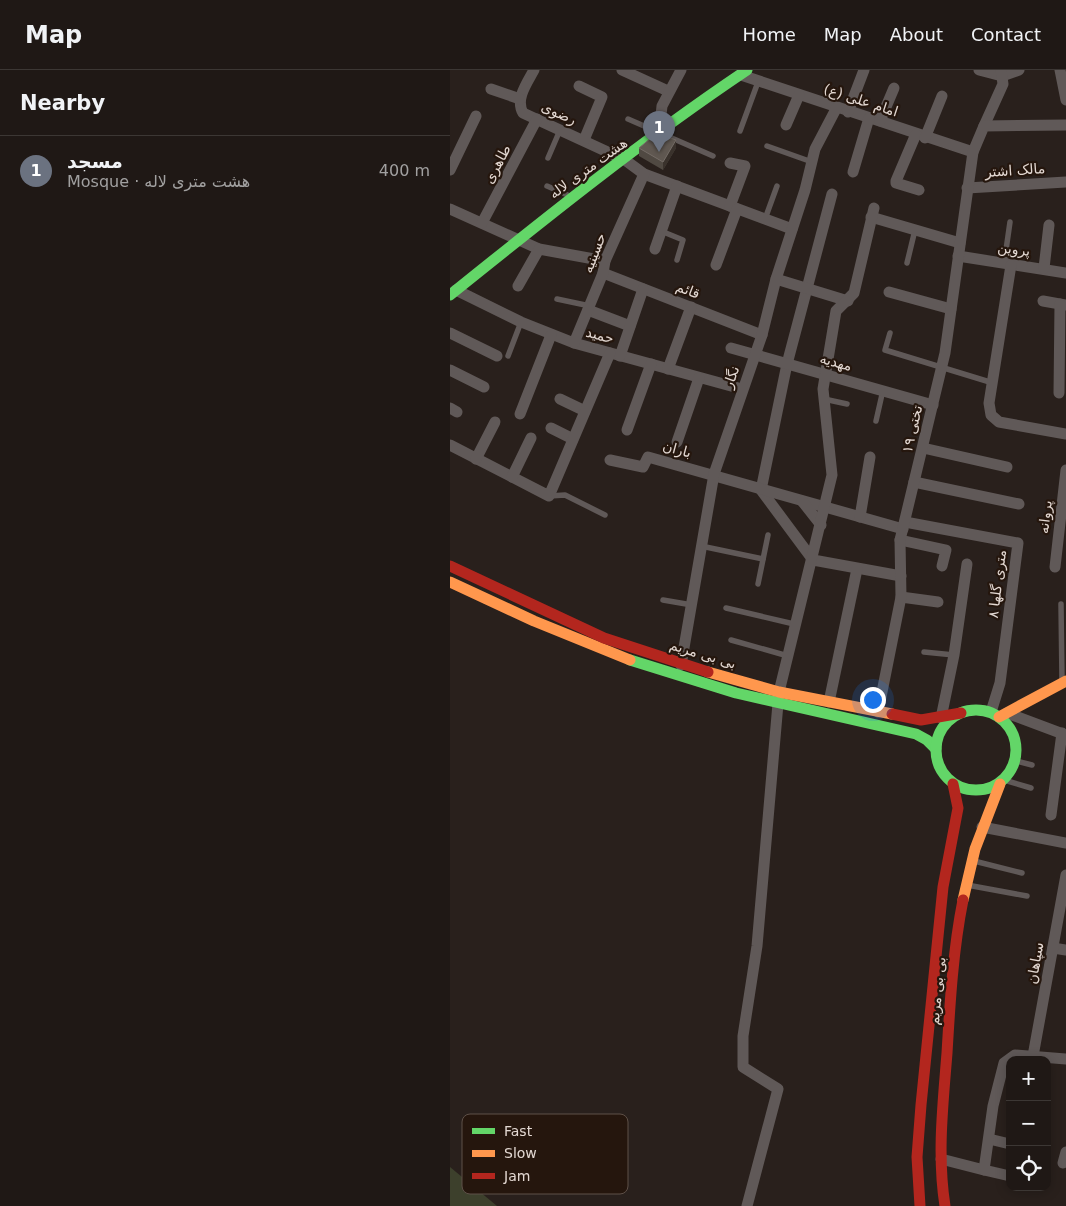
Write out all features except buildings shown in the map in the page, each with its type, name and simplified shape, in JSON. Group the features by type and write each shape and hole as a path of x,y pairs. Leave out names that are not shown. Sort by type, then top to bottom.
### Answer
{"street":[{"path":"491,89 520,99 534,70"},
{"path":"622,70 668,91"},
{"path":"659,134 662,106 668,91 681,70"},
{"path":"848,112 864,70"},
{"path":"979,70 1001,73 1019,70"},
{"path":"1060,70 1066,100"},
{"name":"امام علی (ع)","path":"744,72 758,82 973,152"},
{"name":"هشت متری لاله","path":"454,289 695,105 744,72"},
{"name":"تختی ۱۹","path":"878,712 902,597 903,530 942,366 973,152 1003,84 1001,73"},
{"path":"579,86 602,97 584,140"},
{"path":"880,121 894,88"},
{"path":"786,125 799,95"},
{"path":"919,190 896,183 896,181 942,96"},
{"name":"رضوی","path":"520,99 519,107 523,113 624,160 644,174 792,229"},
{"name":"نگار","path":"681,665 714,474 762,335 776,278 815,150 837,107"},
{"path":"450,170 453,156 476,116"},
{"path":"853,172 869,118"},
{"name":"طاهری","path":"482,223 538,120"},
{"path":"984,126 1066,125"},
{"path":"716,265 745,166 730,163"},
{"name":"حسینیه","path":"574,343 603,273 605,261 644,174"},
{"name":"مالک اشتر","path":"967,188 1066,182"},
{"path":"655,249 677,186"},
{"path":"832,194 787,364 761,490 813,560 856,570 901,576"},
{"path":"450,209 539,249 605,261"},
{"path":"747,1206 778,1088 743,1067 743,1036 757,946 779,692 794,624 826,507 832,475 824,399 836,311 854,293 872,212 914,230 960,243"},
{"path":"1044,268 1049,225"},
{"path":"518,286 539,249"},
{"name":"پروین","path":"958,256 1066,272"},
{"path":"1007,264 989,403 991,415 999,422 1066,434"},
{"name":"قائم","path":"603,273 762,335"},
{"path":"776,278 848,301"},
{"name":"حمید","path":"454,289 521,322 574,343 742,389"},
{"path":"450,445 549,496 586,411 630,326 643,289"},
{"path":"889,292 951,309"},
{"path":"1043,301 1063,305 1062,394"},
{"path":"668,369 691,307"},
{"path":"589,308 630,326"},
{"path":"450,333 502,356"},
{"path":"520,414 551,335"},
{"name":"مهدیه","path":"731,348 933,405"},
{"path":"627,430 650,364"},
{"path":"450,370 484,387"},
{"path":"677,442 699,378"},
{"path":"560,399 586,411"},
{"path":"476,459 495,422"},
{"path":"551,428 573,439"},
{"path":"512,477 531,438"},
{"path":"923,448 1007,467"},
{"name":"باران","path":"610,460 643,468 648,457 714,474"},
{"path":"860,517 870,457"},
{"name":"پروانه","path":"1055,567 1066,470"},
{"path":"714,474 761,490 903,530 946,550 942,566"},
{"path":"914,482 1019,504"},
{"path":"802,501 821,525"},
{"name":"۸ متری گلها","path":"903,530 1018,543 1000,683 999,714"},
{"path":"941,718 954,655 967,564"},
{"name":"بی بی مریم","path":"450,566 604,638 681,665 779,692 921,720 961,713"},
{"path":"830,702 856,570"},
{"name":"بی بی مریم","path":"450,582 595,646 677,676 778,705 916,734 927,740 936,749"},
{"path":"902,597 938,602"},
{"path":"999,714 1064,683"},
{"path":"999,714 1014,736 1017,748 1016,761 1002,782 985,790 972,791 953,784 943,774 937,762 936,749 943,727 961,713 976,710 999,714 1064,734 1051,815"},
{"name":"بی بی مریم","path":"946,1206 942,1187 940,1132 957,945 972,861 982,826 1002,782"},
{"name":"بی بی مریم","path":"920,1206 917,1157 920,1106 943,887 958,808 953,784"},
{"path":"982,826 1066,843"},
{"name":"سپاهان","path":"1033,1056 1066,875"},
{"path":"1053,948 1066,950"},
{"path":"1013,1056 1033,1056"},
{"path":"1051,1059 1066,1058"},
{"path":"984,1170 993,1106 1006,1061"},
{"path":"989,1138 1006,1143"},
{"path":"941,1159 1006,1175"}],"lane":[{"path":"740,131 758,82"},
{"path":"628,119 713,156"},
{"path":"548,158 560,130"},
{"path":"767,146 812,162"},
{"path":"547,186 574,198"},
{"path":"765,219 777,186"},
{"path":"1007,264 1010,222"},
{"path":"907,263 914,230"},
{"path":"661,231 684,240 677,260"},
{"path":"557,299 589,308"},
{"path":"502,356 521,322"},
{"path":"890,334 886,350 993,383"},
{"path":"876,421 883,390"},
{"path":"824,399 847,404"},
{"path":"549,496 565,495 605,515"},
{"path":"758,584 768,534"},
{"path":"701,546 763,559"},
{"path":"663,600 692,605"},
{"path":"1061,604 1064,683"},
{"path":"726,608 794,624"},
{"path":"731,640 788,656"},
{"path":"924,652 954,655"},
{"path":"1016,761 1032,765"},
{"path":"1002,782 1031,788"},
{"path":"972,861 1022,873"},
{"path":"967,885 1028,896"}],"green space":[{"path":"450,1167 462,1177 462,1194 483,1194 497,1206 450,1206"}],"traffic: fast":[{"path":"450,295 633,151 747,70"},
{"path":"630,660 736,693 916,734 927,740 936,749"},
{"path":"968,710 984,710 1005,721 1016,742 1016,750 1016,758 1005,779 984,790 968,790 954,784 942,772 936,758 936,742 942,728 954,716 968,710"}],"traffic: slow":[{"path":"450,582 534,621 630,660"},
{"path":"708,672 779,692 892,714"},
{"path":"999,717 1066,681"},
{"path":"963,900 975,849 1000,784"}],"traffic: jam":[{"path":"450,566 604,638 708,672"},
{"path":"892,714 921,720 961,713"},
{"path":"920,1206 917,1157 921,1105 943,887 958,808 953,784"},
{"path":"945,1206 941,1168 942,1110 952,976 963,900"}],"place":[{"name":"مسجد","path":"659,152"}]}
